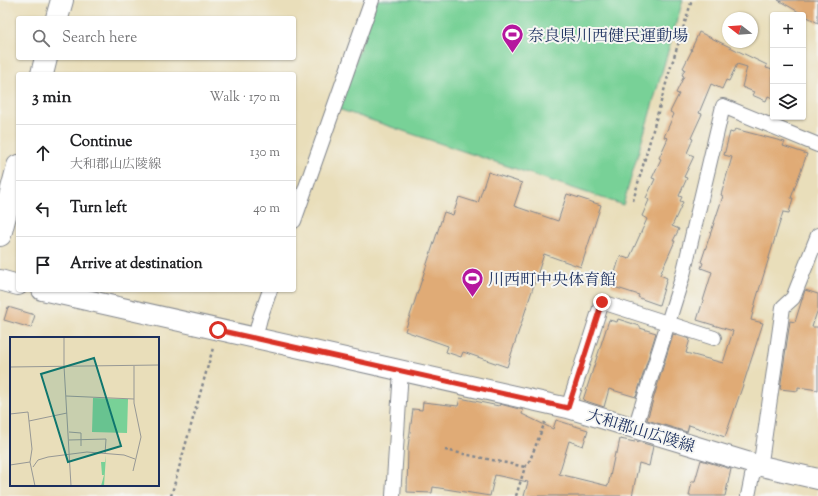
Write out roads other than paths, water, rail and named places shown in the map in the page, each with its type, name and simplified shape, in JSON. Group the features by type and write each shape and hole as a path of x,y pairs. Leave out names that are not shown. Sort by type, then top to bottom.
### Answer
{"main road":[{"path":"58,16 62,0"},
{"path":"42,72 46,60"},
{"path":"0,235 16,174"},
{"path":"0,280 16,284"},
{"name":"大和郡山広陵線","path":"51,292 560,407 757,465 818,478"}],"street":[{"path":"296,215 372,0"},
{"path":"635,428 683,275 723,106 818,145"},
{"path":"748,496 752,476 762,455 783,307 793,298 818,235"},
{"path":"255,338 269,292"},
{"path":"560,407 602,302 714,338"},
{"path":"393,496 401,370"}],"place":[{"name":"奈良県川西健民運動場","path":"512,54"},
{"name":"川西町中央体育館","path":"473,298"}]}
